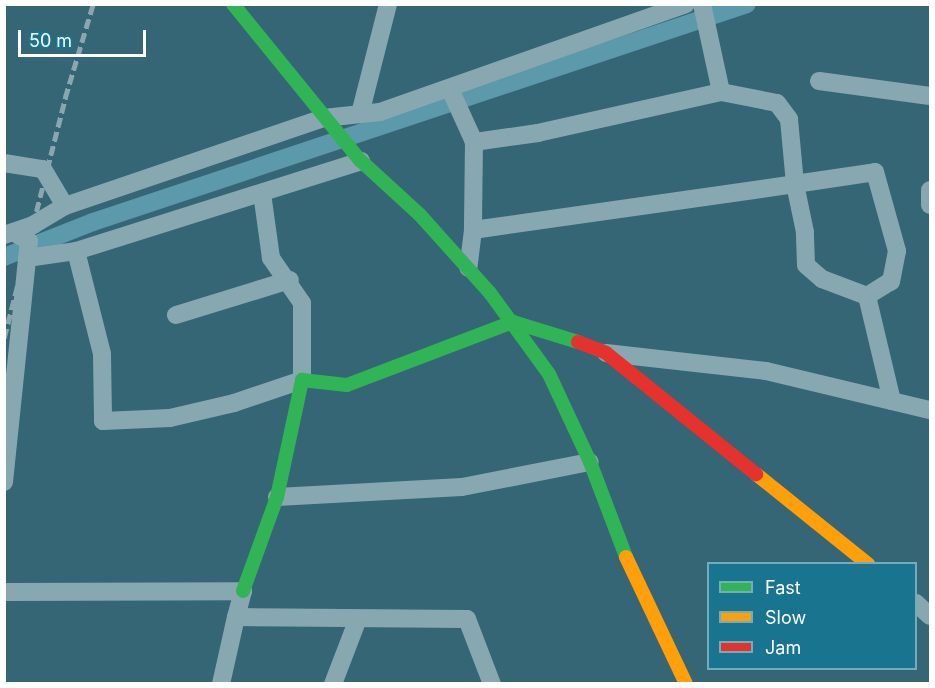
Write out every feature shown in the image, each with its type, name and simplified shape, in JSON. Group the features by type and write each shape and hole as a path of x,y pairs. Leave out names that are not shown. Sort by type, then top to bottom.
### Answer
{"street":[{"path":"233,4 360,161 420,215 468,268 513,322 549,374 590,462 622,548 686,684"},
{"path":"360,114 388,4"},
{"path":"9,233 64,206 325,119 380,112 686,4"},
{"path":"702,4 722,92"},
{"path":"819,81 930,96"},
{"path":"450,89 474,142 473,230 468,268"},
{"path":"474,142 560,128 722,92 777,103 789,118 795,184 806,232 806,264 822,279 867,296"},
{"path":"27,258 76,251 360,161"},
{"path":"4,163 43,169 64,206"},
{"path":"473,230 875,172 897,251 891,281 867,296"},
{"path":"930,190 930,205"},
{"path":"221,684 243,591 277,497 302,380 302,303 290,280 271,258 262,193"},
{"path":"4,482 29,241 9,233"},
{"path":"76,251 102,354 103,421 170,418 234,404 302,380 347,385 513,322 526,323 606,353 766,371 930,410"},
{"path":"176,315 290,280"},
{"path":"867,296 892,401"},
{"path":"606,353 866,562"},
{"path":"277,497 462,487 590,462"},
{"path":"4,592 243,591"},
{"path":"917,605 930,616"},
{"path":"236,617 467,619 492,684"},
{"path":"333,684 358,618"}],"waterway":[{"path":"4,257 93,222 747,4"}],"railway":[{"path":"4,338 65,98 93,4"}],"traffic: fast":[{"path":"233,4 360,160 420,215 490,293 549,374 590,462 626,557"},
{"path":"243,591 277,497 302,380 347,385 513,322 578,342"}],"traffic: slow":[{"path":"756,474 866,562"},
{"path":"626,557 686,684"}],"traffic: jam":[{"path":"578,342 606,353 756,474"}]}
